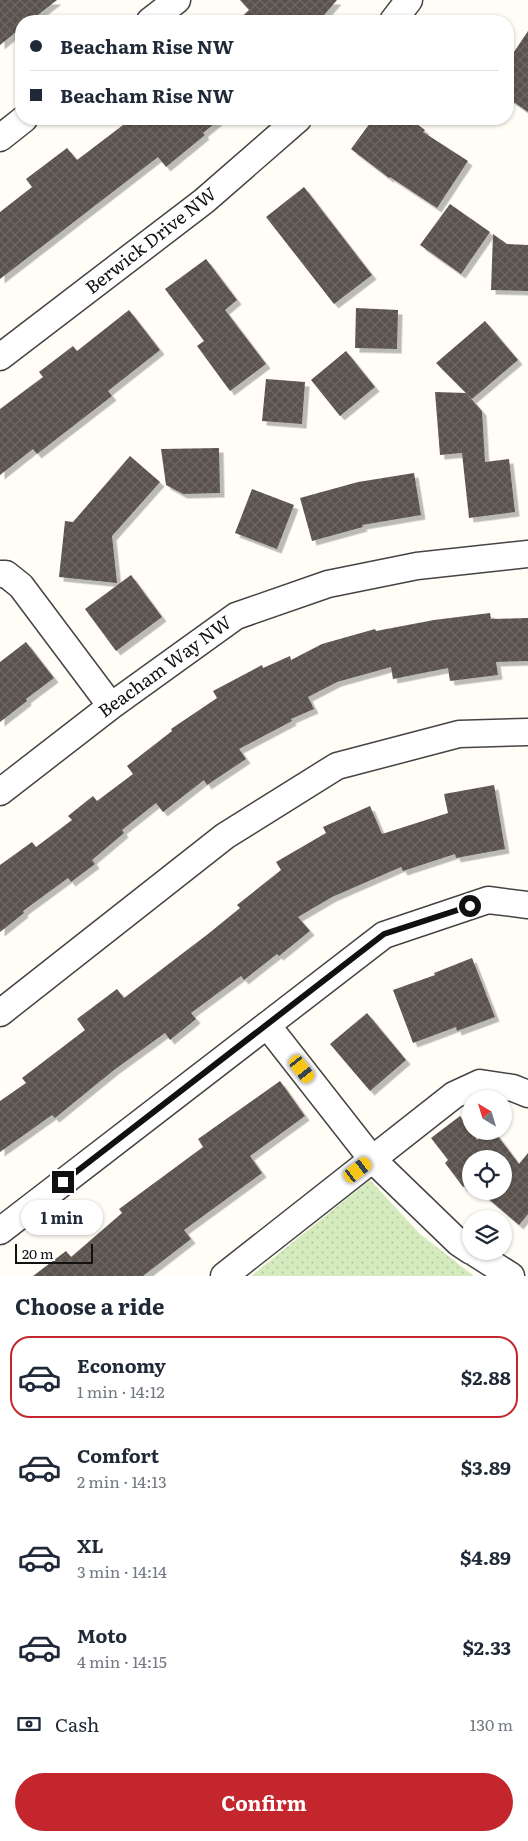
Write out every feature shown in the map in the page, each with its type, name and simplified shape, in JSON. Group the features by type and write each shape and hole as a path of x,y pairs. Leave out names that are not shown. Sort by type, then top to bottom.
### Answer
{"street":[{"path":"158,15 177,0"},
{"path":"398,15 409,0"},
{"path":"0,138 16,125"},
{"name":"Berwick Drive NW","path":"0,358 204,201 291,125"},
{"name":"Beacham Way NW","path":"0,792 111,706 236,616 328,584 417,566 528,554"},
{"path":"0,574 6,574 21,586 111,706"},
{"path":"0,1013 225,836 337,766 459,734 528,732"},
{"path":"0,1231 384,934 488,900 528,905"},
{"path":"267,1025 372,1159 462,1245"},
{"path":"224,1276 454,1094 480,1082 513,1088 528,1094"},
{"path":"486,1260 511,1276"}],"green space":[{"path":"370,1180 420,1234 474,1276 251,1276"}],"building":[{"path":"0,0 57,0 38,15 15,15 15,33 0,45"},
{"path":"240,0 337,0 324,15 244,15 249,10"},
{"path":"528,31 528,112 514,102 514,52"},
{"path":"123,125 213,125 203,133 205,135 166,167 158,157 0,279 0,212 32,187 26,179 67,148 77,160"},
{"path":"369,125 418,125 425,130 423,132 468,161 437,208 389,178 351,149"},
{"path":"304,187 372,275 334,304 266,217"},
{"path":"450,204 490,232 461,274 420,245"},
{"path":"493,234 507,244 528,245 528,291 491,290"},
{"path":"206,259 237,300 225,310 266,364 230,391 197,346 204,341 165,289"},
{"path":"356,308 398,310 397,349 355,348"},
{"path":"129,310 160,350 108,391 112,396 37,454 33,449 0,475 0,409 43,377 39,372 73,346 77,351"},
{"path":"485,321 518,360 472,399 436,363"},
{"path":"346,351 375,387 340,416 311,380"},
{"path":"266,379 305,382 302,424 262,421"},
{"path":"435,392 466,393 482,411 485,462 509,459 515,512 469,518 462,453 440,455"},
{"path":"219,448 220,493 183,494 166,485 161,449"},
{"path":"130,456 160,482 112,536 117,583 59,577 65,521 73,522"},
{"path":"414,473 421,515 362,525 363,527 312,541 300,498 358,482"},
{"path":"252,489 294,505 277,549 235,533"},
{"path":"131,575 162,617 116,651 85,609"},
{"path":"490,613 491,619 528,618 528,661 496,662 498,675 450,681 448,668 393,679 391,667 337,682 308,697 314,709 291,719 292,721 239,749 246,759 207,785 204,780 163,812 156,803 122,830 124,833 92,860 95,864 71,882 68,878 23,911 24,913 0,932 0,865 32,842 36,847 72,820 68,816 93,796 97,801 133,774 127,766 172,731 171,729 217,698 213,691 262,665 263,668 290,656 291,660 322,644 375,629 376,631 434,620"},
{"path":"26,642 54,678 0,722 0,662"},
{"path":"494,785 505,849 456,858 455,854 403,871 401,867 332,897 298,917 310,931 279,956 277,954 244,980 241,976 191,1013 196,1019 170,1040 165,1033 114,1070 55,1118 52,1115 0,1152 0,1101 26,1083 22,1078 85,1030 77,1019 117,989 124,998 208,934 240,908 237,905 281,870 276,862 326,833 323,827 370,806 382,834 448,813 444,794"},
{"path":"472,958 495,1017 457,1031 456,1027 413,1043 393,990 435,975 434,973"},
{"path":"367,1013 406,1060 370,1091 330,1044"},
{"path":"280,1081 305,1116 250,1156 262,1173 184,1230 191,1239 143,1276 33,1276 66,1251 71,1257 122,1213 119,1209 203,1147 198,1139"},
{"path":"460,1116 462,1119 462,1140 501,1140 508,1150 462,1150 462,1186 445,1163 448,1160 431,1138"},
{"path":"528,1153 528,1214 519,1225 512,1219 512,1210 501,1210 490,1200 512,1200 512,1155 519,1164"}],"route":[{"path":"63,1182 384,934 470,906"}]}
